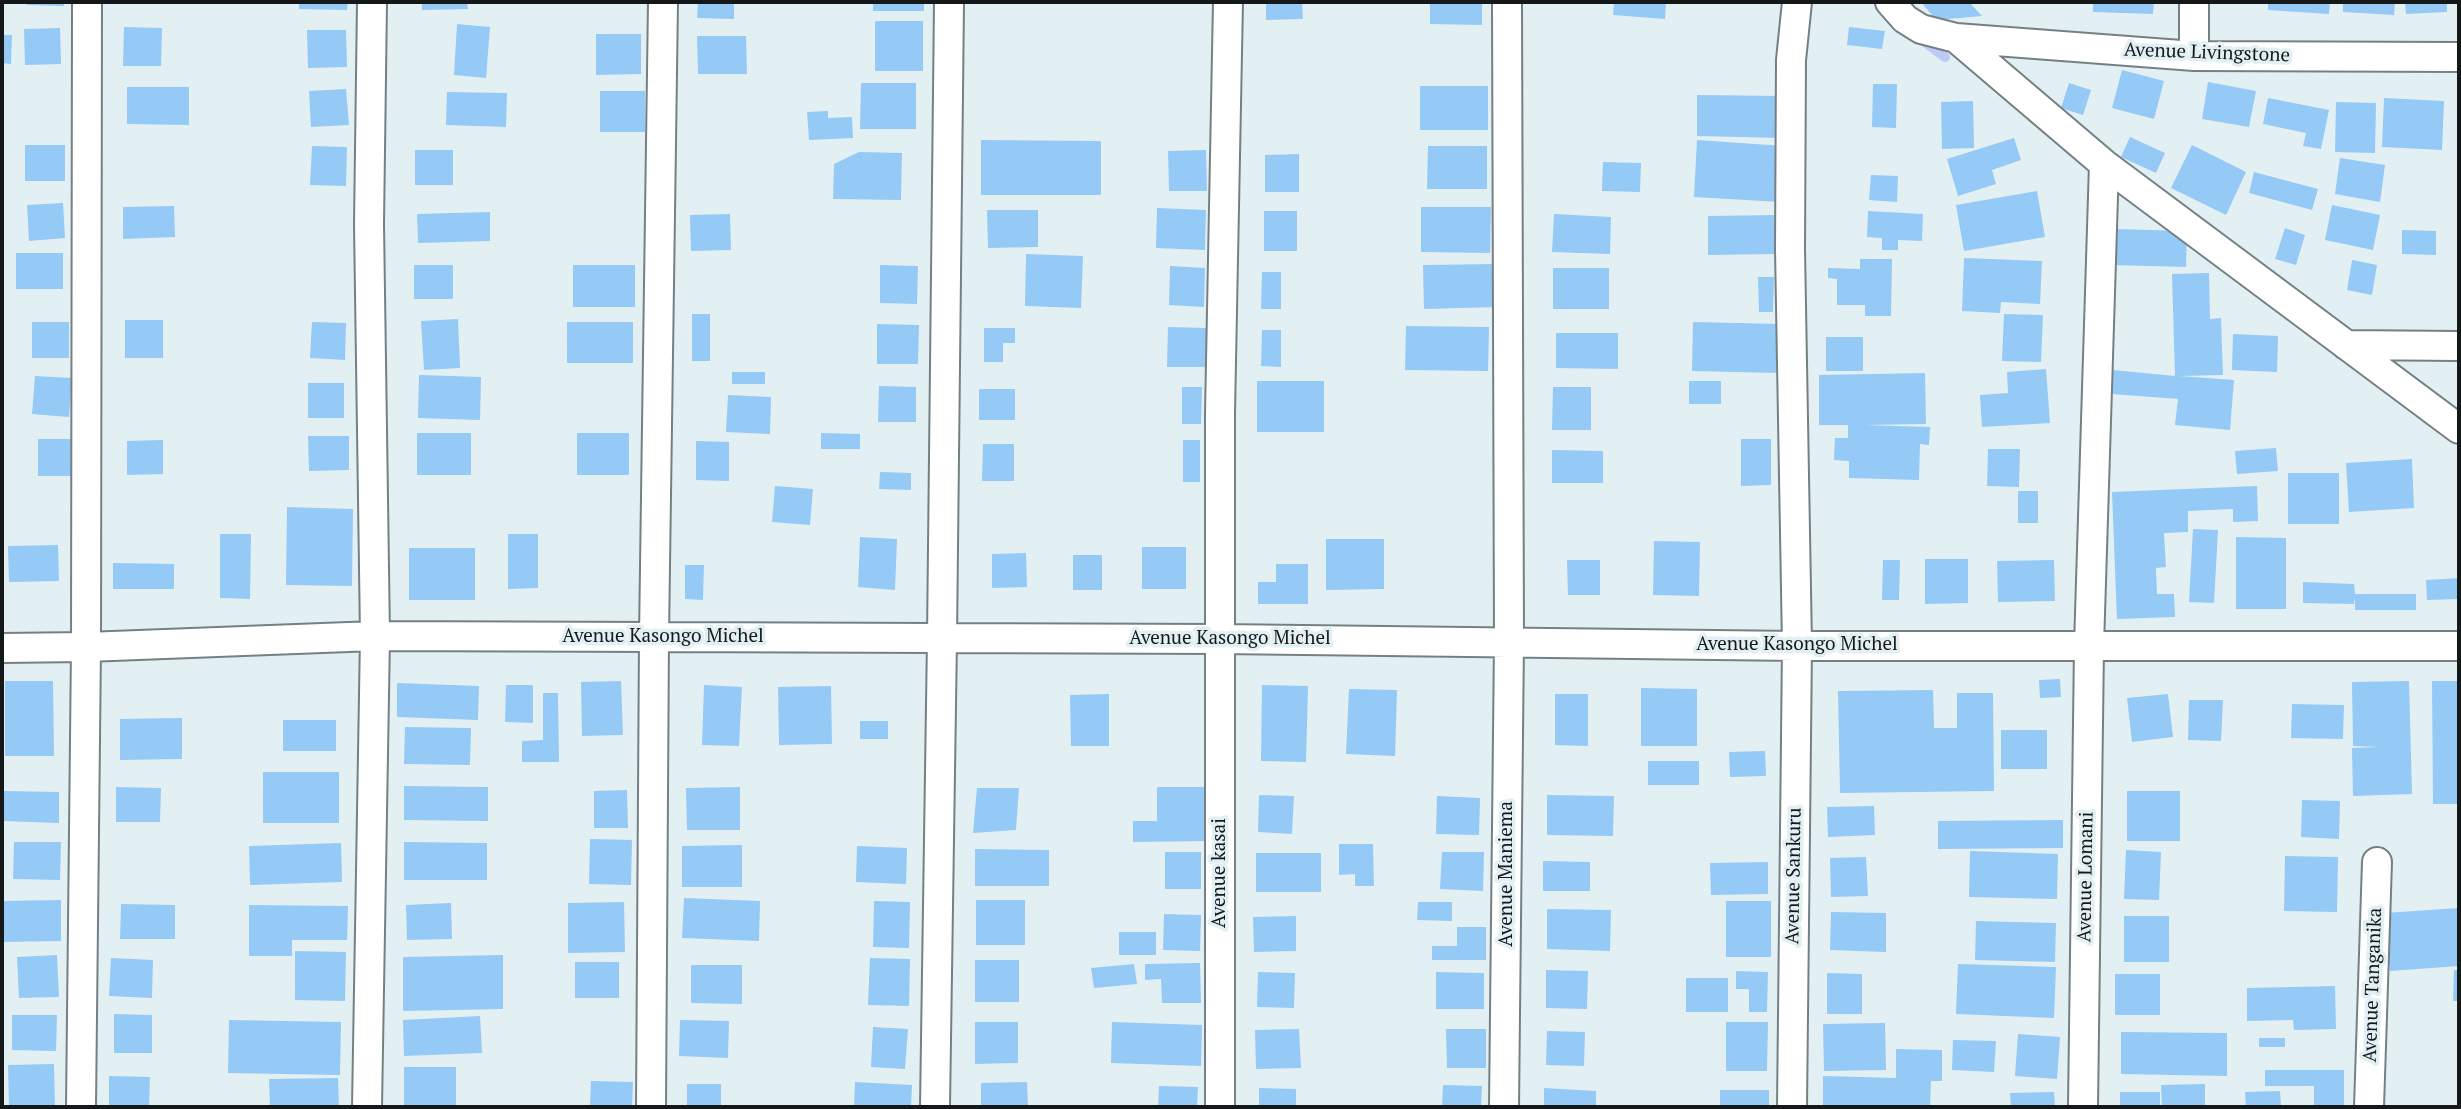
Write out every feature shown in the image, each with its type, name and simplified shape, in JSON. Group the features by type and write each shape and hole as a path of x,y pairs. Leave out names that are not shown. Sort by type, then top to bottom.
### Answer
{"street":[{"path":"81,1107 86,647 87,2"},
{"path":"367,1107 375,636 369,224 372,2"},
{"path":"651,1107 654,637 663,2"},
{"path":"935,1107 949,2"},
{"name":"Avenue kasai","path":"1220,1107 1220,413 1228,2"},
{"name":"Avenue Maniema","path":"1504,1107 1508,642 1507,2"},
{"name":"Avenue Sankuru","path":"1792,1107 1797,646 1790,249 1791,60 1797,2"},
{"name":"Avenue Livingstone","path":"1890,2 1905,19 1921,29 1956,38 2194,56 2459,57"},
{"path":"2194,2 2194,56"},
{"path":"1956,38 2104,164 2459,429"},
{"name":"Avenue Lomani","path":"2083,1107 2089,646 2104,164"},
{"path":"2346,345 2459,346"},
{"name":"Avenue Kasongo Michel","path":"2,648 375,636 1220,639 1797,646 2459,646"},
{"name":"Avenue Tanganika","path":"2369,1107 2377,862"}],"building":[{"path":"27,2 64,2 64,6 27,5"},
{"path":"299,2 348,2 347,10 299,9"},
{"path":"422,2 467,2 468,9 422,10"},
{"path":"698,2 734,2 734,19 697,18"},
{"path":"873,2 924,2 924,11 873,11"},
{"path":"1266,2 1302,2 1303,19 1266,20"},
{"path":"1430,2 1482,2 1482,25 1430,24"},
{"path":"1614,2 1666,2 1665,19 1613,15"},
{"path":"1921,2 1969,2 1982,16 1936,20"},
{"path":"2093,2 2154,2 2153,14 2093,12"},
{"path":"2268,2 2330,2 2329,14 2268,10"},
{"path":"2343,2 2395,2 2394,15 2343,12"},
{"path":"2405,2 2447,2 2447,12 2406,14"},
{"path":"875,21 923,21 923,71 875,71"},
{"path":"457,24 490,27 486,78 454,75"},
{"path":"124,27 162,28 161,66 123,66"},
{"path":"1849,27 1885,31 1882,49 1847,45"},
{"path":"60,28 61,64 25,65 24,29"},
{"path":"307,30 346,30 347,67 308,68"},
{"path":"596,34 641,34 641,74 596,75"},
{"path":"2,35 12,35 11,64 2,63"},
{"path":"697,36 746,36 747,74 698,74"},
{"path":"2122,70 2164,81 2154,119 2112,108"},
{"path":"2208,82 2256,91 2249,127 2202,119"},
{"path":"861,83 916,83 916,129 860,129"},
{"path":"2069,83 2091,90 2083,115 2061,108"},
{"path":"1873,84 1897,84 1896,128 1872,127"},
{"path":"1420,86 1488,86 1488,130 1420,130"},
{"path":"127,87 189,87 189,125 127,124"},
{"path":"346,89 349,125 311,127 309,91"},
{"path":"600,91 645,91 645,132 600,132"},
{"path":"447,92 507,93 506,127 446,125"},
{"path":"1697,95 1782,96 1781,138 1697,136"},
{"path":"2268,98 2329,110 2321,149 2303,146 2306,133 2263,124"},
{"path":"2384,98 2444,101 2442,150 2382,147"},
{"path":"1973,101 1974,148 1942,149 1941,102"},
{"path":"2336,102 2376,103 2375,153 2335,152"},
{"path":"828,111 828,118 852,117 853,138 809,140 807,112"},
{"path":"2130,137 2165,153 2156,173 2121,157"},
{"path":"2014,138 2021,160 1992,170 1996,184 1958,196 1947,159"},
{"path":"981,140 1101,141 1101,195 981,195"},
{"path":"1697,140 1784,146 1780,202 1694,197"},
{"path":"25,145 65,145 65,181 25,181"},
{"path":"2192,145 2246,172 2226,215 2171,188"},
{"path":"312,146 347,147 346,186 310,185"},
{"path":"1428,146 1487,146 1487,189 1427,189"},
{"path":"415,150 453,150 453,185 415,185"},
{"path":"1206,150 1207,191 1169,191 1168,151"},
{"path":"859,152 902,153 901,200 833,199 834,164"},
{"path":"1299,154 1299,192 1265,192 1265,155"},
{"path":"2340,158 2385,165 2380,202 2335,194"},
{"path":"1603,162 1641,163 1640,192 1602,191"},
{"path":"2254,172 2318,189 2312,210 2249,193"},
{"path":"1871,175 1898,176 1897,202 1869,200"},
{"path":"2037,191 2045,237 1964,251 1956,205"},
{"path":"63,203 65,238 29,241 27,205"},
{"path":"2332,205 2380,215 2373,250 2325,240"},
{"path":"174,206 175,237 123,239 123,207"},
{"path":"1421,207 1491,207 1490,253 1421,252"},
{"path":"1157,208 1206,210 1205,250 1156,248"},
{"path":"987,210 1038,210 1038,247 988,248"},
{"path":"1264,211 1297,211 1297,251 1264,251"},
{"path":"1868,211 1923,214 1922,241 1898,240 1898,250 1882,250 1882,238 1867,237"},
{"path":"490,212 490,241 418,243 417,214"},
{"path":"730,214 731,250 691,251 690,215"},
{"path":"1554,214 1611,217 1610,254 1552,252"},
{"path":"1779,215 1779,254 1708,255 1708,216"},
{"path":"2285,228 2305,235 2296,265 2275,259"},
{"path":"2114,229 2187,231 2186,267 2113,265"},
{"path":"2402,230 2436,231 2436,255 2402,254"},
{"path":"16,253 63,253 63,289 16,289"},
{"path":"1026,254 1083,256 1081,308 1025,306"},
{"path":"1964,258 2042,261 2040,304 2001,302 2000,313 1962,311"},
{"path":"1860,259 1892,259 1891,316 1865,316 1865,305 1837,305 1837,279 1828,278 1828,268 1860,269"},
{"path":"2352,260 2377,265 2372,295 2347,290"},
{"path":"1497,264 1498,307 1424,309 1423,265"},
{"path":"414,265 453,265 453,299 414,299"},
{"path":"573,265 635,265 635,307 573,307"},
{"path":"880,265 918,266 917,304 880,303"},
{"path":"1170,266 1205,268 1204,307 1169,305"},
{"path":"1553,268 1609,268 1609,309 1553,309"},
{"path":"1262,272 1281,272 1281,309 1261,309"},
{"path":"2209,273 2210,319 2221,318 2223,375 2179,376 2234,380 2230,430 2175,425 2178,399 2112,394 2113,370 2175,376 2172,274"},
{"path":"1758,277 1774,277 1773,312 1759,312"},
{"path":"692,314 710,314 710,361 692,361"},
{"path":"2004,314 2043,315 2041,362 2002,361"},
{"path":"458,319 460,368 424,370 421,321"},
{"path":"125,320 163,320 163,358 125,358"},
{"path":"32,322 69,322 69,358 32,358"},
{"path":"312,322 346,323 345,360 310,358"},
{"path":"567,322 633,322 633,363 567,363"},
{"path":"1693,322 1781,324 1780,373 1692,371"},
{"path":"877,324 919,325 918,364 877,364"},
{"path":"1406,326 1489,327 1488,371 1405,370"},
{"path":"1168,327 1207,328 1206,367 1167,367"},
{"path":"984,328 1015,328 1015,343 1003,343 1003,362 984,362"},
{"path":"1262,330 1281,330 1281,367 1261,366"},
{"path":"1556,333 1618,333 1618,369 1556,368"},
{"path":"2233,334 2278,336 2277,372 2232,370"},
{"path":"1826,337 1863,337 1863,371 1826,371"},
{"path":"2046,369 2050,423 1982,427 1980,395 2008,393 2007,372"},
{"path":"732,372 765,372 765,384 732,384"},
{"path":"1925,373 1926,424 1864,425 1930,427 1929,445 1920,444 1919,480 1849,478 1849,461 1834,460 1835,438 1848,438 1848,425 1819,425 1819,375"},
{"path":"419,375 481,377 480,420 418,418"},
{"path":"35,376 72,378 69,417 32,414"},
{"path":"1257,381 1324,381 1324,432 1257,432"},
{"path":"1689,381 1721,381 1721,404 1689,404"},
{"path":"308,383 344,383 344,418 308,418"},
{"path":"879,386 916,387 916,422 878,422"},
{"path":"1182,387 1202,387 1201,424 1182,424"},
{"path":"1553,387 1591,387 1591,430 1552,430"},
{"path":"979,389 1015,389 1015,420 979,420"},
{"path":"728,395 771,397 770,434 726,432"},
{"path":"417,433 471,433 471,475 417,475"},
{"path":"577,433 629,433 629,475 577,475"},
{"path":"821,433 860,434 860,449 821,449"},
{"path":"308,436 349,436 349,470 309,471"},
{"path":"38,439 71,439 72,476 38,476"},
{"path":"1741,439 1771,439 1771,485 1741,486"},
{"path":"163,440 163,474 127,475 127,441"},
{"path":"1183,440 1200,440 1200,482 1183,482"},
{"path":"696,441 729,442 729,481 696,480"},
{"path":"983,444 1014,444 1014,481 982,481"},
{"path":"2276,448 2278,471 2237,474 2235,451"},
{"path":"1988,449 2020,449 2019,487 1987,486"},
{"path":"1552,450 1603,451 1603,483 1552,483"},
{"path":"2412,459 2414,508 2349,512 2346,463"},
{"path":"880,472 911,473 911,490 879,489"},
{"path":"2288,473 2339,473 2339,524 2288,524"},
{"path":"775,486 813,489 810,525 772,522"},
{"path":"2257,486 2258,521 2233,522 2233,509 2188,511 2188,532 2164,533 2166,567 2156,568 2157,594 2174,594 2175,617 2117,619 2112,492"},
{"path":"2018,491 2038,491 2038,523 2018,523"},
{"path":"287,507 353,509 352,586 286,585"},
{"path":"2193,529 2218,530 2214,603 2189,602"},
{"path":"220,534 251,534 250,599 220,598"},
{"path":"508,534 538,534 538,588 508,589"},
{"path":"860,537 897,539 895,590 858,587"},
{"path":"2236,537 2286,538 2286,609 2236,609"},
{"path":"1326,539 1384,539 1384,589 1326,590"},
{"path":"1654,541 1700,542 1699,596 1653,595"},
{"path":"58,545 59,581 9,582 8,546"},
{"path":"1142,547 1186,547 1186,589 1142,589"},
{"path":"409,548 475,548 475,600 409,600"},
{"path":"1026,553 1027,587 992,588 992,554"},
{"path":"1073,555 1102,555 1102,590 1073,590"},
{"path":"1925,559 1968,559 1968,603 1925,604"},
{"path":"1567,560 1600,560 1600,595 1568,595"},
{"path":"1883,560 1900,560 1899,600 1882,600"},
{"path":"2054,560 2055,601 1998,602 1997,561"},
{"path":"113,563 174,564 174,589 113,589"},
{"path":"1276,564 1308,564 1308,604 1258,604 1258,582 1276,582"},
{"path":"685,565 704,565 703,600 685,599"},
{"path":"2459,578 2459,599 2427,600 2426,580"},
{"path":"2303,582 2354,584 2355,594 2416,594 2416,610 2355,610 2355,597 2354,604 2303,603"},
{"path":"2060,679 2061,697 2040,698 2039,680"},
{"path":"5,681 53,681 54,756 5,756"},
{"path":"621,681 623,735 582,736 581,682"},
{"path":"2409,681 2412,794 2353,796 2352,748 2379,747 2353,746 2352,682"},
{"path":"2432,681 2459,681 2459,804 2433,804"},
{"path":"397,683 479,686 478,720 397,717"},
{"path":"506,685 533,685 533,723 505,722"},
{"path":"704,685 742,687 739,746 702,745"},
{"path":"1262,685 1308,686 1306,762 1261,761"},
{"path":"831,686 832,744 779,745 778,687"},
{"path":"1641,688 1697,689 1697,746 1641,746"},
{"path":"1349,689 1397,690 1395,756 1346,754"},
{"path":"1933,690 1934,728 1957,728 1957,693 1993,693 1994,791 1840,793 1838,691"},
{"path":"543,693 558,693 559,762 522,762 522,741 543,740"},
{"path":"1109,694 1109,746 1071,746 1070,695"},
{"path":"1555,694 1588,694 1588,746 1555,745"},
{"path":"2168,694 2173,737 2132,742 2127,698"},
{"path":"2189,700 2223,700 2221,741 2188,740"},
{"path":"2292,704 2344,705 2343,739 2291,738"},
{"path":"182,718 182,759 120,760 120,719"},
{"path":"283,720 336,720 336,751 283,751"},
{"path":"860,721 888,721 888,739 860,739"},
{"path":"405,727 471,728 470,765 404,764"},
{"path":"2001,730 2047,730 2047,769 2001,769"},
{"path":"1765,751 1766,776 1730,777 1729,752"},
{"path":"1648,761 1699,761 1699,785 1648,785"},
{"path":"263,772 339,772 339,823 263,823"},
{"path":"404,786 488,787 488,821 404,820"},
{"path":"116,787 161,788 160,822 116,822"},
{"path":"740,787 740,830 687,830 686,788"},
{"path":"1157,787 1207,787 1207,841 1133,842 1133,821 1157,821"},
{"path":"977,788 1019,788 1016,830 973,833"},
{"path":"627,790 628,828 594,828 594,791"},
{"path":"4,791 59,792 59,823 3,821"},
{"path":"2127,791 2180,791 2180,841 2127,841"},
{"path":"1259,795 1294,796 1292,834 1258,832"},
{"path":"1547,795 1614,796 1613,836 1547,835"},
{"path":"1437,796 1480,798 1479,835 1436,834"},
{"path":"2302,800 2340,801 2339,839 2301,837"},
{"path":"1874,806 1875,835 1828,837 1827,807"},
{"path":"2063,820 2063,848 1938,849 1938,821"},
{"path":"590,839 632,840 631,885 589,884"},
{"path":"14,842 61,842 60,880 13,879"},
{"path":"404,842 487,843 487,880 404,880"},
{"path":"341,843 342,882 250,885 249,846"},
{"path":"1339,844 1373,844 1374,886 1355,886 1355,874 1339,875"},
{"path":"742,845 742,887 682,887 682,846"},
{"path":"857,846 907,848 906,884 856,882"},
{"path":"975,849 1049,850 1049,886 975,886"},
{"path":"2126,850 2161,852 2159,900 2124,899"},
{"path":"1970,851 2058,854 2057,899 1969,897"},
{"path":"1165,852 1201,852 1201,889 1165,889"},
{"path":"1442,852 1484,852 1483,891 1440,889"},
{"path":"1256,853 1321,853 1321,892 1256,892"},
{"path":"2285,856 2338,857 2337,912 2284,911"},
{"path":"1866,857 1868,896 1831,897 1830,858"},
{"path":"1543,861 1590,862 1590,891 1543,891"},
{"path":"1768,862 1768,894 1711,895 1710,863"},
{"path":"684,898 760,901 759,941 682,938"},
{"path":"61,900 61,941 3,942 2,901"},
{"path":"976,900 1025,900 1025,945 976,945"},
{"path":"874,901 910,902 909,948 873,947"},
{"path":"1726,901 1771,901 1771,957 1726,957"},
{"path":"624,902 625,952 568,953 568,903"},
{"path":"1418,902 1452,902 1452,921 1417,920"},
{"path":"451,903 452,939 407,940 406,905"},
{"path":"121,904 175,905 175,939 120,939"},
{"path":"249,905 348,906 347,940 292,940 292,956 249,956"},
{"path":"2459,908 2459,966 2390,971 2385,913"},
{"path":"1547,909 1611,910 1610,951 1547,949"},
{"path":"1831,912 1886,913 1886,952 1830,950"},
{"path":"1164,914 1201,915 1200,951 1163,950"},
{"path":"1296,916 1296,951 1254,952 1253,917"},
{"path":"2124,916 2169,916 2169,962 2124,962"},
{"path":"1976,921 2056,923 2055,962 1975,960"},
{"path":"1457,927 1486,927 1486,960 1432,960 1432,946 1457,946"},
{"path":"1119,932 1156,932 1156,955 1119,955"},
{"path":"295,951 346,952 345,1001 295,1000"},
{"path":"57,955 59,997 19,998 17,957"},
{"path":"503,955 503,1009 403,1011 403,957"},
{"path":"111,958 153,960 152,998 109,996"},
{"path":"870,958 910,959 909,1006 868,1005"},
{"path":"975,960 1019,960 1019,1002 975,1002"},
{"path":"575,962 619,962 619,998 575,998"},
{"path":"1200,963 1201,1003 1162,1003 1161,979 1145,980 1145,964"},
{"path":"1134,964 1137,984 1094,988 1091,968"},
{"path":"1958,964 2056,967 2054,1018 1956,1014"},
{"path":"691,965 742,965 742,1004 691,1003"},
{"path":"1546,970 1588,971 1587,1009 1546,1008"},
{"path":"2454,970 2459,970 2459,1001 2453,1001"},
{"path":"1736,971 1768,972 1767,1012 1749,1012 1749,989 1736,989"},
{"path":"1258,972 1295,973 1294,1008 1257,1007"},
{"path":"1436,972 1484,973 1484,1009 1436,1009"},
{"path":"1827,973 1862,974 1862,1014 1827,1014"},
{"path":"2115,974 2160,974 2160,1015 2115,1015"},
{"path":"1686,978 1728,978 1728,1012 1686,1012"},
{"path":"2335,986 2336,1029 2294,1030 2293,1020 2247,1021 2247,988"},
{"path":"114,1014 152,1015 152,1053 114,1053"},
{"path":"12,1015 57,1015 56,1051 12,1050"},
{"path":"480,1016 482,1053 404,1056 403,1020"},
{"path":"229,1020 341,1022 340,1075 228,1073"},
{"path":"680,1020 729,1021 728,1058 679,1056"},
{"path":"975,1022 1018,1022 1018,1063 975,1064"},
{"path":"1112,1022 1202,1025 1201,1066 1111,1063"},
{"path":"1726,1022 1768,1022 1767,1071 1726,1071"},
{"path":"1885,1023 1886,1070 1824,1071 1823,1024"},
{"path":"873,1027 908,1029 905,1069 871,1067"},
{"path":"1299,1029 1301,1068 1256,1069 1255,1030"},
{"path":"1446,1029 1486,1029 1486,1068 1447,1068"},
{"path":"1547,1031 1585,1032 1584,1066 1546,1065"},
{"path":"2121,1032 2227,1033 2227,1076 2121,1074"},
{"path":"2018,1034 2060,1037 2057,1079 2015,1076"},
{"path":"2259,1038 2285,1038 2285,1047 2259,1047"},
{"path":"1953,1040 1996,1041 1994,1072 1952,1070"},
{"path":"1896,1049 1942,1050 1942,1081 1931,1081 1930,1107 1823,1107 1823,1076 1896,1078"},
{"path":"54,1064 55,1107 9,1107 8,1065"},
{"path":"404,1067 456,1067 456,1107 404,1107"},
{"path":"2265,1070 2344,1070 2344,1107 2314,1107 2314,1086 2265,1086"},
{"path":"109,1076 150,1077 149,1107 109,1107"},
{"path":"338,1078 339,1107 270,1107 269,1079"},
{"path":"591,1081 633,1082 632,1107 590,1107"},
{"path":"855,1082 912,1085 911,1107 854,1107"},
{"path":"1027,1082 1028,1107 981,1107 981,1083"},
{"path":"687,1084 721,1084 721,1107 687,1107"},
{"path":"2205,1084 2205,1107 2162,1107 2161,1085"},
{"path":"1443,1085 1482,1086 1481,1107 1442,1107"},
{"path":"1159,1086 1198,1087 1197,1107 1158,1107"},
{"path":"1259,1088 1296,1089 1296,1107 1259,1107"},
{"path":"1544,1088 1596,1091 1596,1107 1544,1107"},
{"path":"1720,1090 1769,1090 1769,1107 1720,1107"},
{"path":"2280,1091 2281,1107 2246,1107 2245,1092"},
{"path":"2054,1092 2055,1107 2011,1107 2010,1093"},
{"path":"2120,1092 2160,1092 2160,1107 2120,1107"}],"waterway":[{"path":"1921,39 1945,57"}]}
